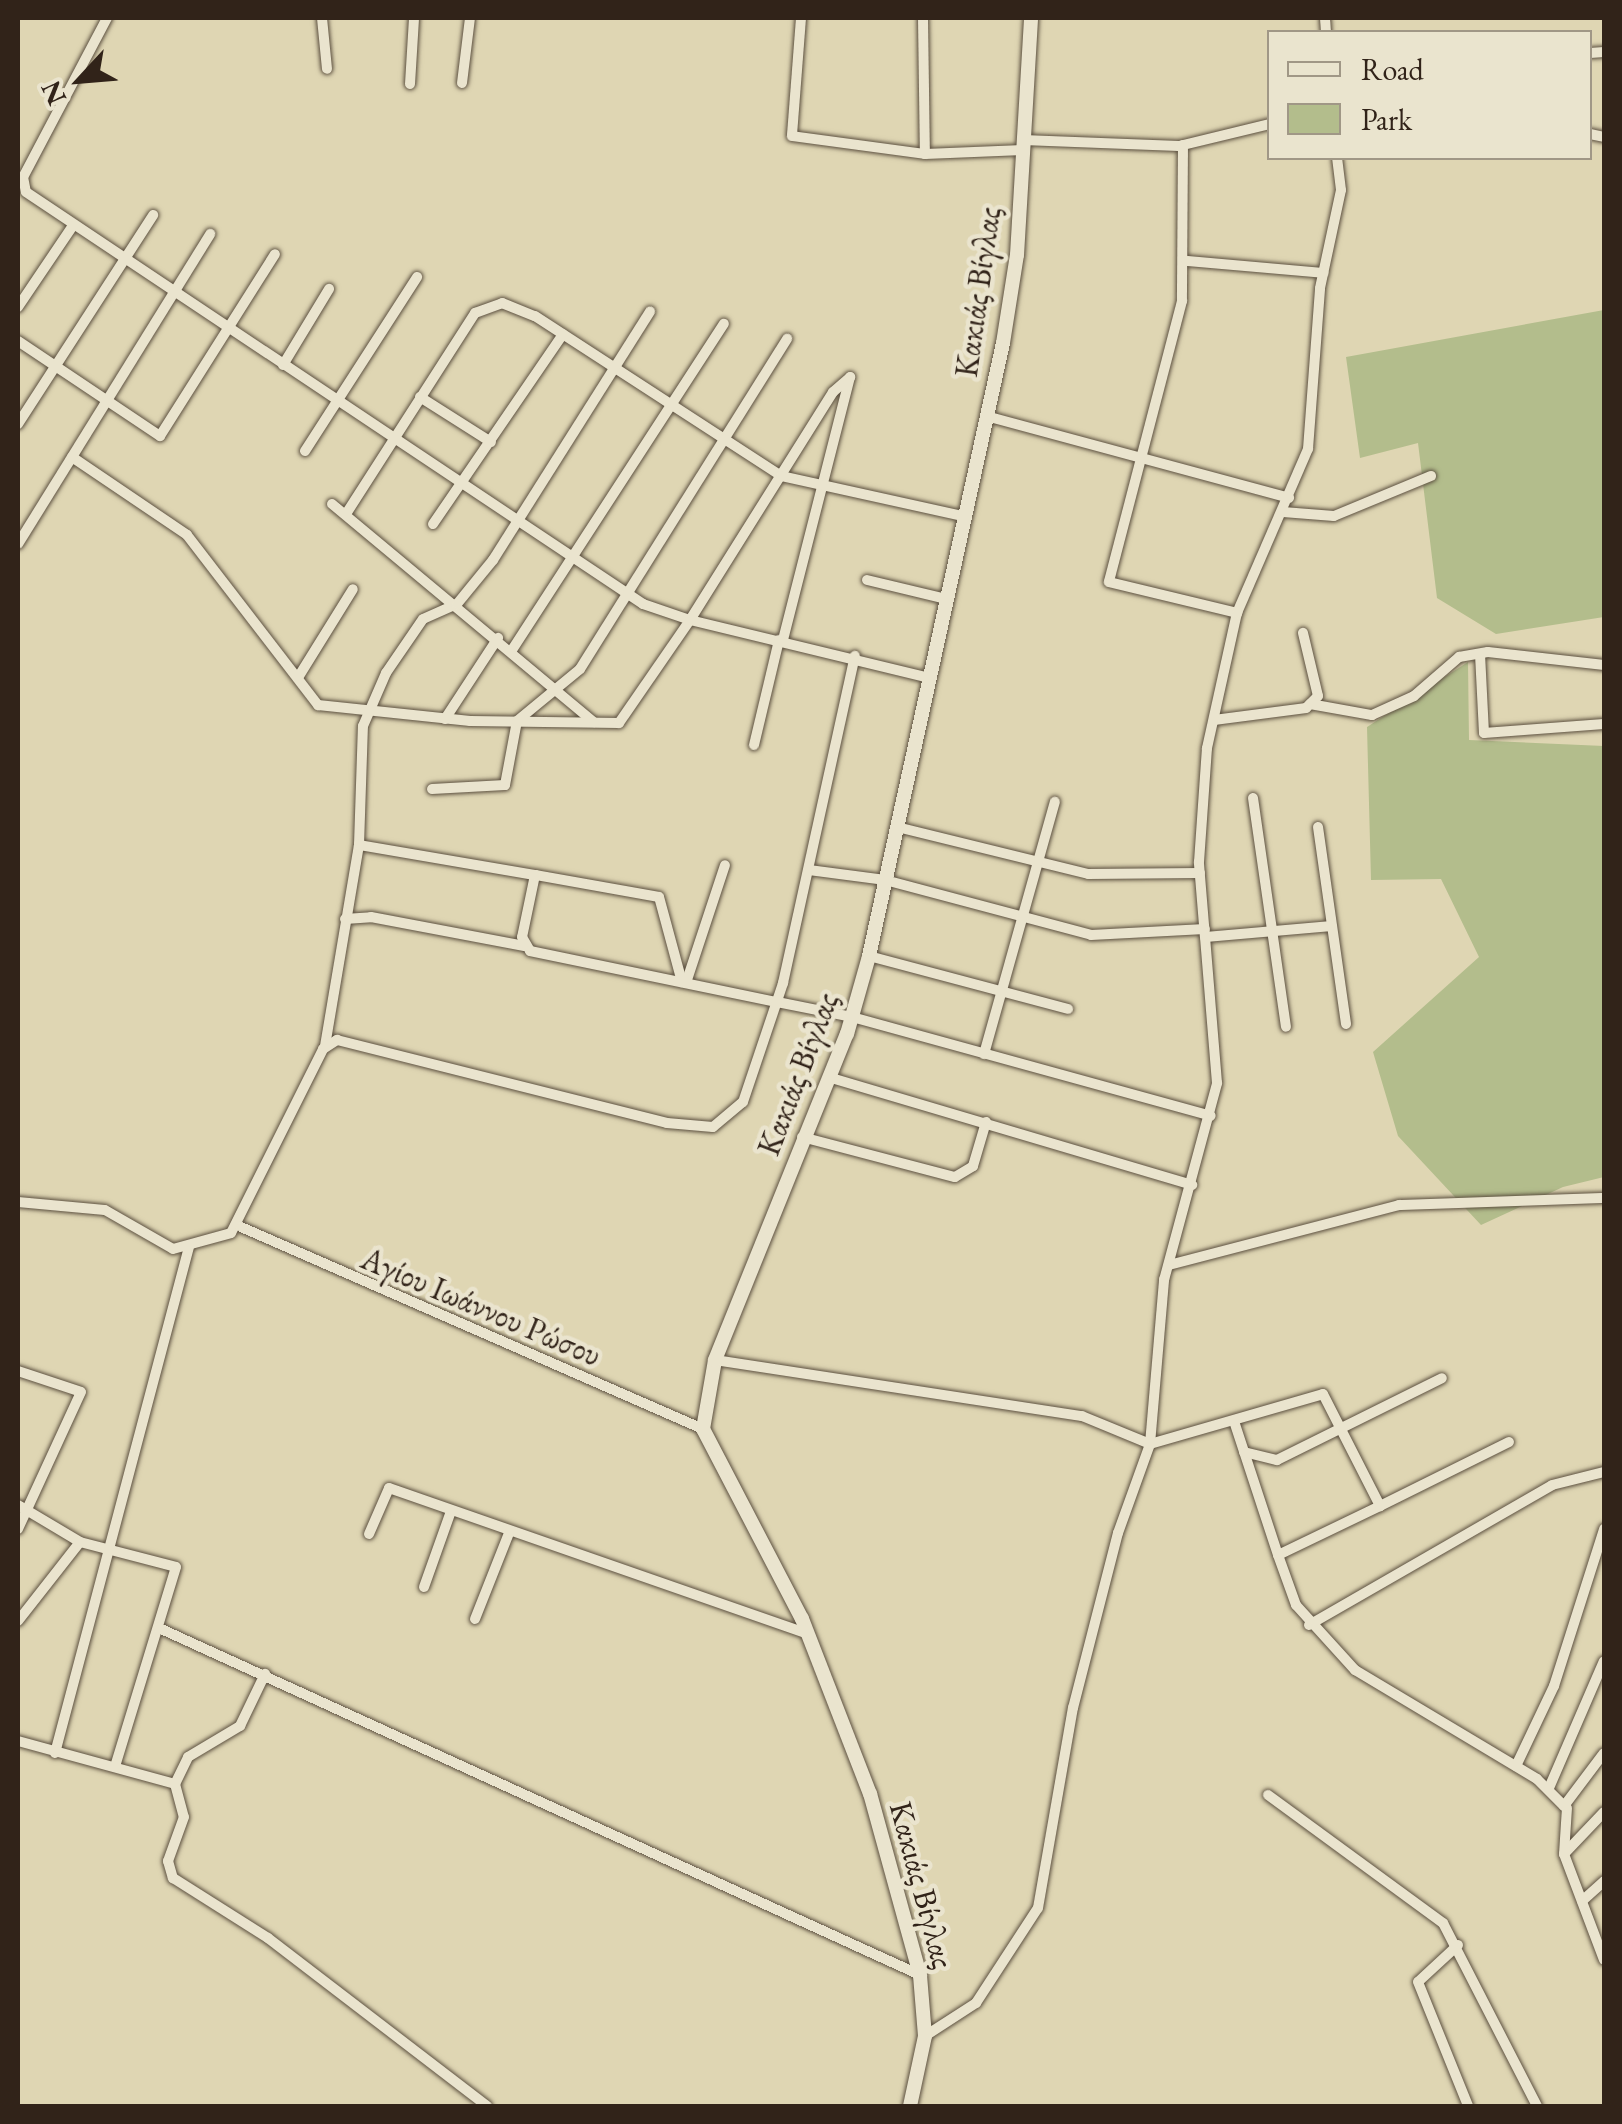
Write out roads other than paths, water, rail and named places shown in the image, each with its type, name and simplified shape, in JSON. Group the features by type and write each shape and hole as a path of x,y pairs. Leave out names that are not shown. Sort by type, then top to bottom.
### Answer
{"street":[{"path":"107,18 23,177 26,192 72,227 464,482 625,592 690,620 855,656 930,678"},
{"path":"322,18 327,70"},
{"path":"410,84 414,18"},
{"path":"462,82 470,18"},
{"path":"801,18 792,136 925,154 1023,145 1184,145 1267,125"},
{"path":"924,18 925,154"},
{"name":"Κακιάς Βίγλας","path":"910,2106 925,2036 920,1975 870,1794 808,1634 703,1429 715,1360 852,1016 869,956 1017,255 1031,18"},
{"path":"1184,145 1187,261 1146,454 1109,582 1238,613"},
{"path":"925,2036 976,2003 1038,1908 1074,1708 1118,1534 1150,1444 1169,1265 1217,1083 1200,873 1213,721 1238,613 1308,449 1323,273 1341,190 1338,160"},
{"path":"18,424 153,215"},
{"path":"18,307 72,227"},
{"path":"18,544 210,234"},
{"path":"18,342 160,436 275,254"},
{"path":"1187,261 1323,273"},
{"path":"305,451 418,277"},
{"path":"283,364 329,289"},
{"path":"346,514 475,313 489,305 515,306 563,334 781,476 963,516"},
{"path":"18,1202 105,1210 174,1250 240,1227 325,1046 359,845 366,714 423,618 457,604 518,518 650,312"},
{"path":"512,650 724,324"},
{"path":"432,524 563,334"},
{"path":"432,789 498,791 517,721 559,691 787,339"},
{"path":"72,457 187,535 318,705 366,714 445,719 618,722 850,377 754,745"},
{"path":"420,397 491,442"},
{"path":"986,416 1146,454 1289,498"},
{"path":"1282,512 1334,516 1430,476"},
{"path":"332,504 595,722"},
{"path":"867,580 946,599"},
{"path":"299,676 353,589"},
{"path":"1303,632 1318,696 1310,704"},
{"path":"445,719 498,638"},
{"path":"1213,721 1310,704 1372,716 1414,696 1459,657 1480,654 1604,665"},
{"path":"1480,654 1484,733 1604,724"},
{"path":"325,1046 337,1040 705,1129 743,1102 777,1002 855,656"},
{"path":"1252,798 1286,1027"},
{"path":"984,1054 1055,802"},
{"path":"897,827 1088,874 1200,873"},
{"path":"1318,827 1346,1024"},
{"path":"359,845 659,897 684,983"},
{"path":"684,983 726,865"},
{"path":"809,870 886,880 1091,934 1330,926"},
{"path":"524,946 534,875"},
{"path":"345,919 371,916 852,1016 1211,1116"},
{"path":"869,956 1068,1009"},
{"path":"828,1077 1192,1185"},
{"path":"802,1137 956,1177 973,1166 986,1122"},
{"path":"1169,1265 1399,1205 1604,1198"},
{"name":"Αγίου Ιωάννου Ρώσου","path":"240,1227 703,1429"},
{"path":"54,1754 189,1246"},
{"path":"715,1360 1082,1416 1150,1444 1323,1394 1380,1506"},
{"path":"18,1385 20,1372 81,1392 30,1515 18,1529"},
{"path":"1244,1452 1277,1460 1442,1378"},
{"path":"1234,1421 1278,1555 1309,1625 1354,1670 1516,1766 1549,1788 1566,1808"},
{"path":"1278,1555 1509,1442"},
{"path":"1309,1625 1552,1485 1604,1472"},
{"path":"369,1534 389,1488 808,1634"},
{"path":"18,1506 80,1542 112,1545 176,1567 115,1766"},
{"path":"424,1587 451,1511"},
{"path":"1516,1766 1554,1686 1604,1530"},
{"path":"475,1619 509,1532"},
{"path":"18,1621 80,1542"},
{"path":"159,1628 920,1975"},
{"path":"1549,1788 1604,1661"},
{"path":"266,1674 240,1726 188,1757 176,1784 184,1817 168,1861 173,1878 268,1938 487,2106"},
{"path":"18,1741 54,1754 176,1784"},
{"path":"1604,1753 1566,1808 1564,1854 1604,1960"},
{"path":"1268,1795 1423,1905 1458,1945 1537,2106"},
{"path":"1564,1854 1604,1812"},
{"path":"1582,1901 1604,1882"},
{"path":"1458,1945 1418,1982 1468,2106"}]}
